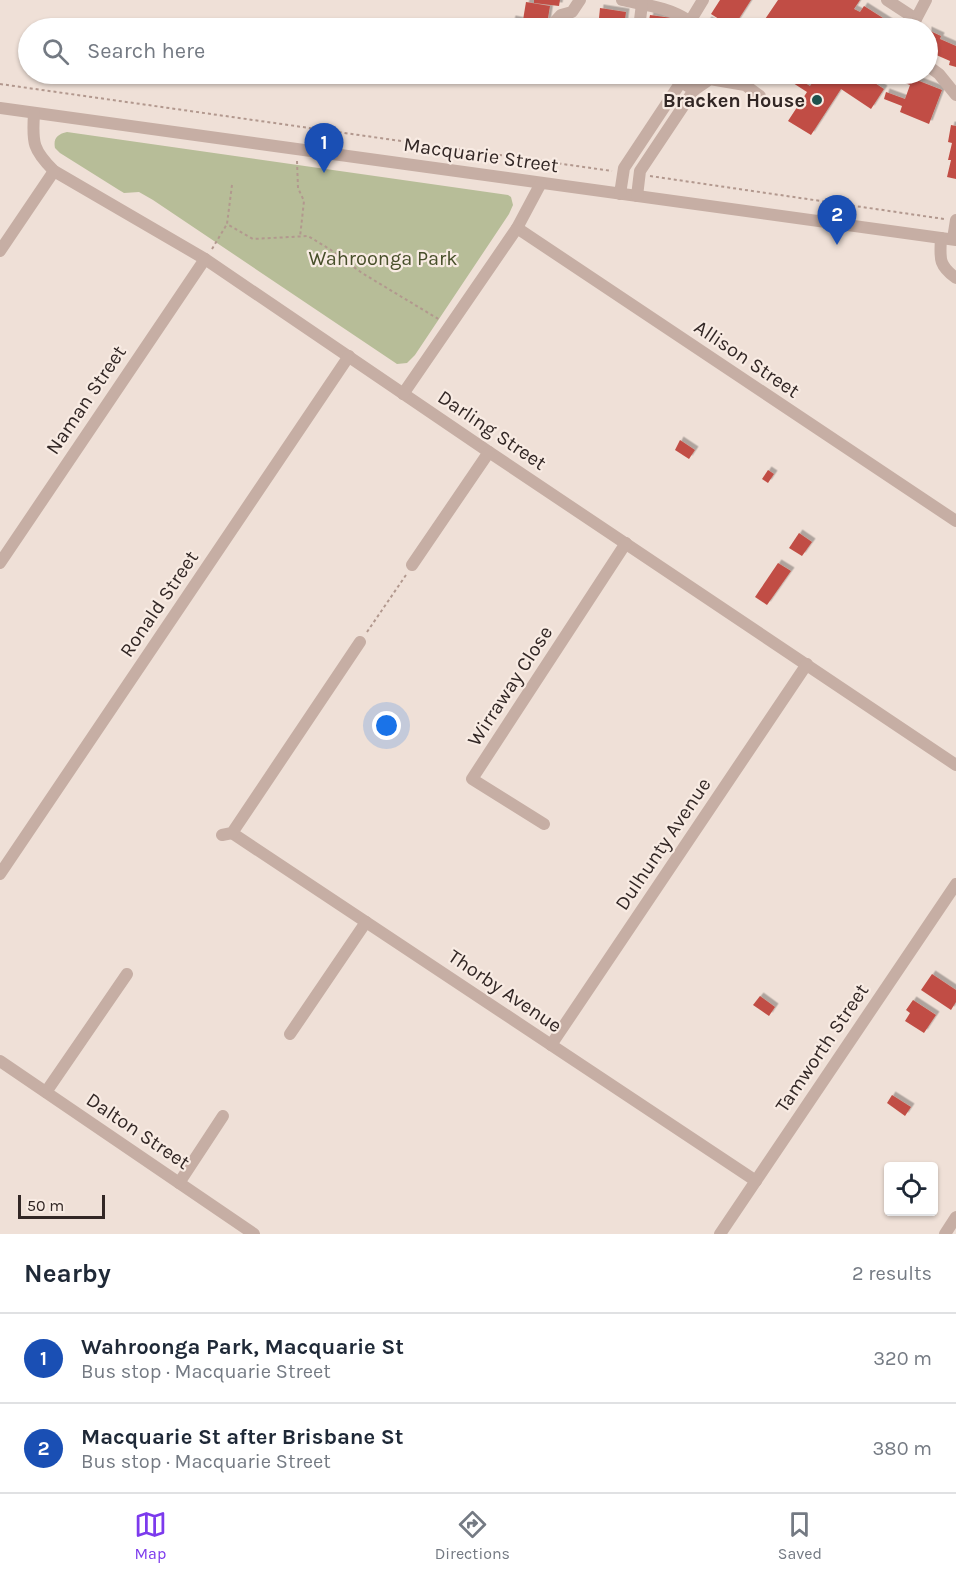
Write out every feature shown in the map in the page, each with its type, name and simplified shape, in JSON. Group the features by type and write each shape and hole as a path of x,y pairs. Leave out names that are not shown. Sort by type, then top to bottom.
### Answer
{"street":[{"path":"558,18 572,12 580,0"},
{"path":"622,0 664,9 679,14 682,18"},
{"path":"691,18 703,0"},
{"path":"886,0 906,18"},
{"path":"916,18 926,0"},
{"path":"640,18 642,4"},
{"path":"938,73 956,95"},
{"path":"620,194 624,168 677,84"},
{"path":"688,84 694,90"},
{"path":"637,196 640,171 694,90 703,84"},
{"path":"735,84 745,86 760,96"},
{"name":"Macquarie Street","path":"0,108 950,239"},
{"name":"Darling Street","path":"34,114 34,146 40,157 54,171 205,259 956,765"},
{"path":"0,250 54,171"},
{"path":"403,394 517,228 541,183"},
{"path":"956,220 950,239 940,258 943,267 956,278"},
{"name":"Allison Street","path":"517,228 956,521"},
{"name":"Naman Street","path":"0,563 205,259"},
{"name":"Ronald Street","path":"0,874 349,356"},
{"path":"412,566 489,452"},
{"name":"Wirraway Close","path":"544,824 472,779 626,543"},
{"name":"Thorby Avenue","path":"360,642 227,834 366,922 756,1180"},
{"name":"Dulhunty Avenue","path":"551,1045 807,664"},
{"name":"Tamworth Street","path":"720,1234 956,884"},
{"path":"290,1034 366,922"},
{"path":"46,1092 127,974"},
{"name":"Dalton Street","path":"0,1061 254,1234"},
{"path":"179,1183 223,1116"},
{"path":"945,1234 956,1217"}],"path":[{"path":"0,84 623,173"},
{"path":"297,150 298,188 304,201 300,237"},
{"path":"640,175 956,220"},
{"path":"205,259 227,224 232,185"},
{"path":"227,224 253,239 308,236 332,250 362,273 450,326"},
{"path":"360,642 412,566"}],"green space":[{"name":"Wahroonga Park","path":"67,132 508,195 513,205 415,355 407,363 397,364 153,200 139,192 124,193 60,153 55,148 56,139"}],"building":[{"path":"534,0 560,0 559,6 534,3"},
{"path":"720,0 751,0 739,18 717,18 711,14"},
{"path":"778,0 860,0 854,9 860,12 864,6 883,18 766,18"},
{"path":"526,2 550,6 548,18 523,18"},
{"path":"600,8 626,12 625,18 599,18"},
{"path":"650,15 672,18 649,18"},
{"path":"938,35 941,36 940,39 956,46 956,67 949,65 950,61 938,56"},
{"name":"Bracken House","path":"795,84 810,86 811,84 876,84 884,89 871,109 841,89 811,135 788,121 807,92"},
{"path":"907,84 927,84 942,90 929,124 900,112 902,106 884,99 886,92 905,99 910,85"},
{"path":"951,125 956,126 956,179 947,177 951,160 948,160 952,143 948,142"},
{"path":"680,440 695,450 689,459 675,450"},
{"path":"768,470 774,474 768,483 762,479"},
{"path":"799,533 812,542 802,556 789,548"},
{"path":"778,563 791,571 767,605 755,597"},
{"path":"932,974 956,990 956,1002 951,1010 921,990"},
{"path":"760,996 775,1007 769,1016 753,1005"},
{"path":"913,1000 936,1015 924,1033 905,1021 910,1013 906,1010"},
{"path":"892,1095 911,1107 905,1116 887,1103"}],"place":[{"name":"Bracken House","path":"817,100"},
{"name":"Wahroonga Park, Macquarie St","path":"324,173"},
{"name":"Macquarie St after Brisbane St","path":"837,245"}]}
